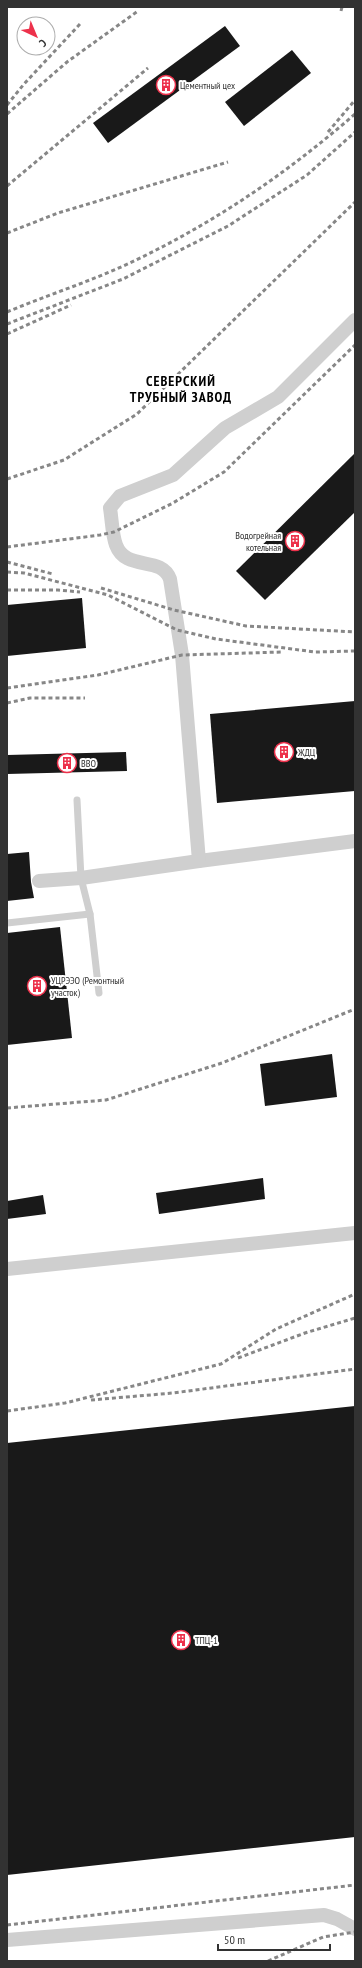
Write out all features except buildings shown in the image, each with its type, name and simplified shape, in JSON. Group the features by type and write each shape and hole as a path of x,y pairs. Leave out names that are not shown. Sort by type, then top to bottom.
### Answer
{"street":[{"path":"200,861 182,655 170,579 165,570 160,566 136,563 127,559 121,553 116,546 110,508 120,496 173,475 225,428 278,397 355,320"},
{"path":"39,880 81,878 355,841"},
{"path":"7,1270 355,1233"},
{"path":"7,1940 324,1915 337,1919 355,1929"}],"lane":[{"path":"77,800 81,878 90,914 99,993"},
{"path":"7,923 90,914"}],"railway":[{"path":"341,11 342,7"},
{"path":"7,114 67,62 138,11"},
{"path":"7,105 24,84 80,24"},
{"path":"7,186 148,68"},
{"path":"328,132 355,100"},
{"path":"7,312 136,260 195,229 277,176 355,114"},
{"path":"7,324 123,279 228,226 307,175 355,132"},
{"path":"7,233 58,213 228,162"},
{"path":"7,479 64,460 137,414 355,202"},
{"path":"7,334 71,305"},
{"path":"7,547 114,532 173,503 224,472 355,345"},
{"path":"7,562 53,574"},
{"path":"7,572 24,573 108,595 177,630 216,639 315,652 355,651"},
{"path":"101,588 174,610 246,626 355,632"},
{"path":"7,590 58,590 80,592"},
{"path":"7,688 98,675 182,655 282,652"},
{"path":"7,703 30,698 85,698"},
{"path":"7,1108 106,1100 222,1063 355,1009"},
{"path":"7,1411 65,1403 221,1364 276,1329 355,1294"},
{"path":"238,1358 305,1333 355,1318"},
{"path":"91,1400 173,1393 355,1369"},
{"path":"7,1925 355,1885"},
{"path":"268,1961 323,1937 355,1932"}],"place":[{"name":"Цементный цех","path":"166,85"},
{"name":"Водогрейная котельная","path":"295,541"},
{"name":"ЖДЦ","path":"284,752"},
{"name":"ВВО","path":"67,763"},
{"name":"УЦРЭЭО (Ремонтный участок)","path":"37,986"},
{"name":"ТПЦ-1","path":"181,1640"}],"district":[{"name":"СЕВЕРСКИЙ ТРУБНЫЙ ЗАВОД","path":"181,390"}]}
